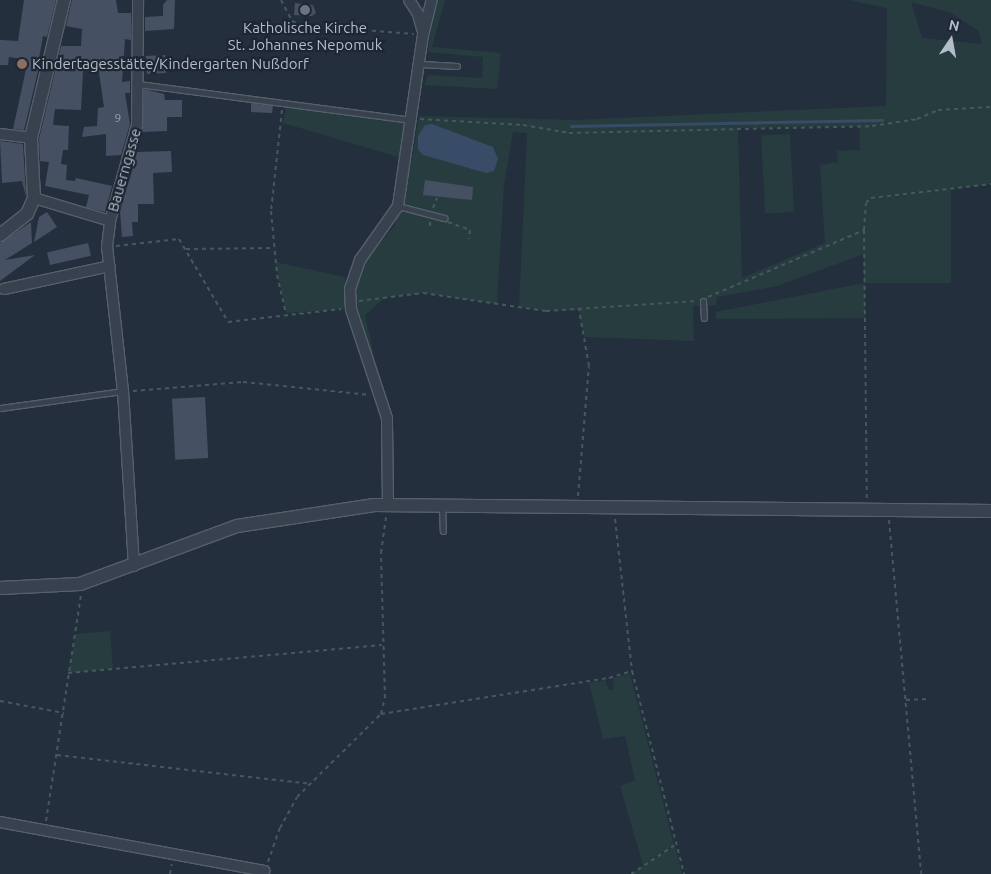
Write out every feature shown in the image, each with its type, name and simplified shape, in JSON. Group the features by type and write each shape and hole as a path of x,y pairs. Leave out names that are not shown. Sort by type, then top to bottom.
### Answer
{"street":[{"path":"0,235 27,214 34,198 31,138 64,0"},
{"name":"Bauerngasse","path":"134,566 123,391 107,247 110,221 137,125 138,0"},
{"path":"410,0 418,14 423,35"},
{"path":"388,505 388,418 382,393 351,305 352,278 360,260 398,206 421,64 423,35 432,0"},
{"path":"0,134 31,138"},
{"name":"Bauerngasse","path":"34,198 110,221"},
{"path":"2,289 110,270"},
{"path":"0,588 80,584 256,521 388,505 614,509 991,511"},
{"path":"0,822 264,871"}],"lane":[{"path":"421,64 457,66"},
{"path":"136,83 412,120"},
{"path":"398,206 444,218"},
{"path":"703,301 704,318"},
{"path":"0,408 123,391"},
{"path":"442,507 443,531"}],"path":[{"path":"281,0 292,21 300,25 423,35"},
{"path":"283,102 270,211 274,248 286,313"},
{"path":"412,120 523,125 569,133 872,126 917,119 938,110 991,107"},
{"path":"867,510 864,230 866,202 871,198 991,184"},
{"path":"444,218 451,224 470,230 469,239"},
{"path":"107,247 179,239 228,322 423,293 546,311 703,301 746,278 864,230"},
{"path":"185,249 274,248"},
{"path":"577,508 590,366 579,310"},
{"path":"123,391 243,382 367,395 382,393"},
{"path":"264,871 280,828 297,797 380,714 385,698 382,645 381,553 388,505"},
{"path":"614,509 632,671 675,845 684,874"},
{"path":"888,510 921,874"},
{"path":"44,831 64,713 68,674 82,603 80,584"},
{"path":"68,674 382,645"},
{"path":"380,714 609,678 632,671"},
{"path":"906,700 927,699"},
{"path":"0,701 64,713"},
{"path":"57,755 310,784"},
{"path":"631,874 675,845"}],"green space":[{"path":"439,0 445,0 432,47 501,53 497,89 424,85 428,75 482,78 483,57 428,52 432,19"},
{"path":"848,0 991,0 991,184 951,189 951,283 865,283 865,318 716,319 716,312 864,283 864,254 777,286 717,297 716,305 693,306 694,341 584,337 579,310 546,311 519,307 527,133 513,132 504,185 497,304 423,293 385,298 365,315 376,364 355,307 355,288 361,266 395,225 406,158 412,159 419,116 576,120 886,106 887,8","holes":["911,2 949,12 979,31 982,44 922,38","859,126 860,150 837,151 838,162 820,165 825,243 742,278 738,128"]},
{"path":"287,104 409,122 402,158 283,123"},
{"path":"790,134 794,212 765,213 761,136"},
{"path":"275,262 345,277 345,309 286,313"},
{"path":"110,631 113,669 68,673 76,634"},
{"path":"630,674 674,845 647,862 675,846 682,874 632,874 643,865 620,786 635,780 625,736 603,739 589,683 605,680 609,690 614,689 613,678"}],"water":[{"path":"432,124 493,147 498,159 494,171 486,173 423,155 418,150 418,136 425,125"}],"building":[{"path":"24,0 56,0 47,37 43,36 38,64 40,63 24,130 13,129 28,60 9,57 8,65 0,65 0,40 18,41"},
{"path":"72,0 116,0 118,13 131,13 131,40 125,39 122,82 130,81 130,93 125,93 130,124 121,155 106,156 106,134 82,137 84,127 97,126 98,108 104,107 99,72 83,71 81,110 55,109 53,125 69,126 68,150 63,150 61,164 67,165 66,180 75,181 76,178 112,186 105,212 86,207 89,195 45,186 49,162 40,161 39,139 61,46 81,46 82,29 66,26"},
{"path":"167,0 175,0 174,29 145,31 145,17 163,16 163,5"},
{"name":"Katholische Kirche St. Johannes Nepomuk","path":"295,3 313,5 316,13 312,16 294,15"},
{"path":"165,55 166,73 147,74 146,56"},
{"path":"144,89 164,94 165,100 182,100 182,117 167,117 167,131 142,132"},
{"path":"251,103 273,106 272,113 251,112"},
{"path":"0,141 23,144 26,197 22,181 2,183"},
{"path":"171,151 172,172 153,173 154,204 138,204 138,222 132,222 133,236 122,237 120,211 137,152"},
{"path":"425,180 473,187 472,200 423,195"},
{"path":"47,212 57,227 34,242 39,217"},
{"path":"31,222 32,243 5,260 35,255 0,281 0,243"},
{"path":"88,243 91,256 50,265 47,252"},
{"path":"205,397 208,458 175,460 172,399"}],"waterway":[{"path":"571,126 882,120"}],"place":[{"name":"Katholische Kirche St. Johannes Nepomuk","path":"305,10"},
{"name":"Kindertagesstätte/Kindergarten Nußdorf","path":"22,64"}]}
